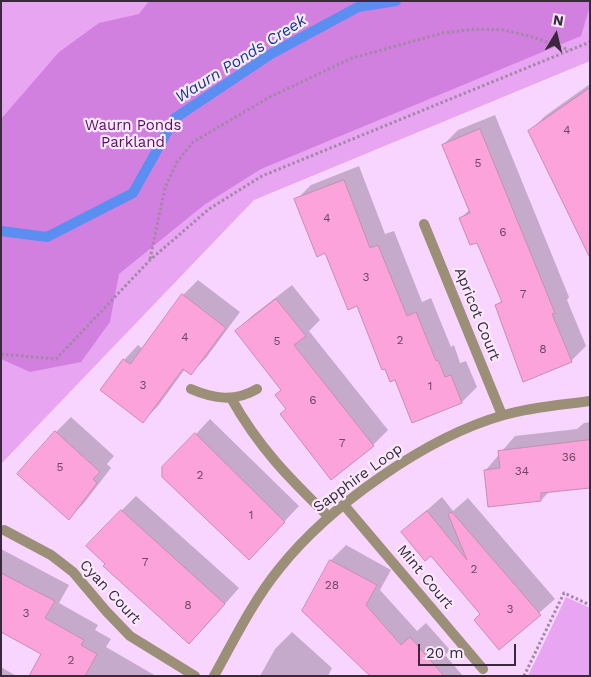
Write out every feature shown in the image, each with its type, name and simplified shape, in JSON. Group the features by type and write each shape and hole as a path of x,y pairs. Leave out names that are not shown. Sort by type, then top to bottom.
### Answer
{"street":[{"name":"Apricot Court","path":"424,224 502,415"},
{"path":"191,389 208,396 231,398 239,398 257,389"},
{"path":"231,398 246,425 275,463 329,517"},
{"name":"Sapphire Loop","path":"214,676 270,581 293,552 329,517 384,474 424,449 502,415 590,401"},
{"name":"Mint Court","path":"344,505 483,670"},
{"name":"Cyan Court","path":"4,530 43,550 68,568 130,636 195,676"}],"path":[{"path":"150,260 165,188 177,162 193,142 268,98 352,58 443,33 504,30 533,37 570,50"},
{"path":"1,354 56,359 150,260 209,209 262,176 590,42"},
{"path":"524,676 564,593 590,605"}],"green space":[{"name":"Waurn Ponds Parkland","path":"1,1 590,1 590,61 254,200 1,464"},
{"name":"Waurn Ponds Parkland","path":"149,1 590,1 590,6 581,36 261,169 204,205 119,274 110,322 81,362 30,372 1,359 1,119 59,52 99,23 139,14"},
{"path":"566,597 590,608 590,676 528,676"}],"building":[{"path":"590,88 590,258 528,131"},
{"path":"480,129 555,313 552,314 572,362 523,382 495,305 502,302 477,243 470,245 459,218 470,213 442,145"},
{"path":"344,180 370,248 378,245 407,316 416,312 436,361 438,360 445,377 451,375 462,403 412,423 395,380 390,382 385,369 382,370 357,306 348,310 325,253 317,257 294,199"},
{"path":"182,294 226,328 191,375 183,369 143,423 100,390 123,359 130,364"},
{"path":"276,299 306,336 294,345 374,446 331,480 280,414 286,409 275,395 281,390 235,331"},
{"path":"55,431 100,472 93,479 97,483 69,520 17,474"},
{"path":"195,433 285,522 249,560 162,477 162,467"},
{"path":"590,440 590,488 541,493 541,501 488,507 484,470 500,468 498,451"},
{"path":"121,510 225,604 189,644 103,566 105,564 86,546"},
{"path":"427,511 467,560 448,514 452,512 541,615 499,650 474,620 480,614 431,556 425,561 401,532"},
{"path":"330,560 377,585 366,605 401,645 410,637 444,676 370,676 302,611"},
{"path":"1,573 55,601 45,618 84,640 81,645 97,654 85,676 29,676 41,654 1,632"}],"waterway":[{"name":"Waurn Ponds Creek","path":"1,231 47,237 133,193 175,118 271,54 358,7 396,1"}]}
